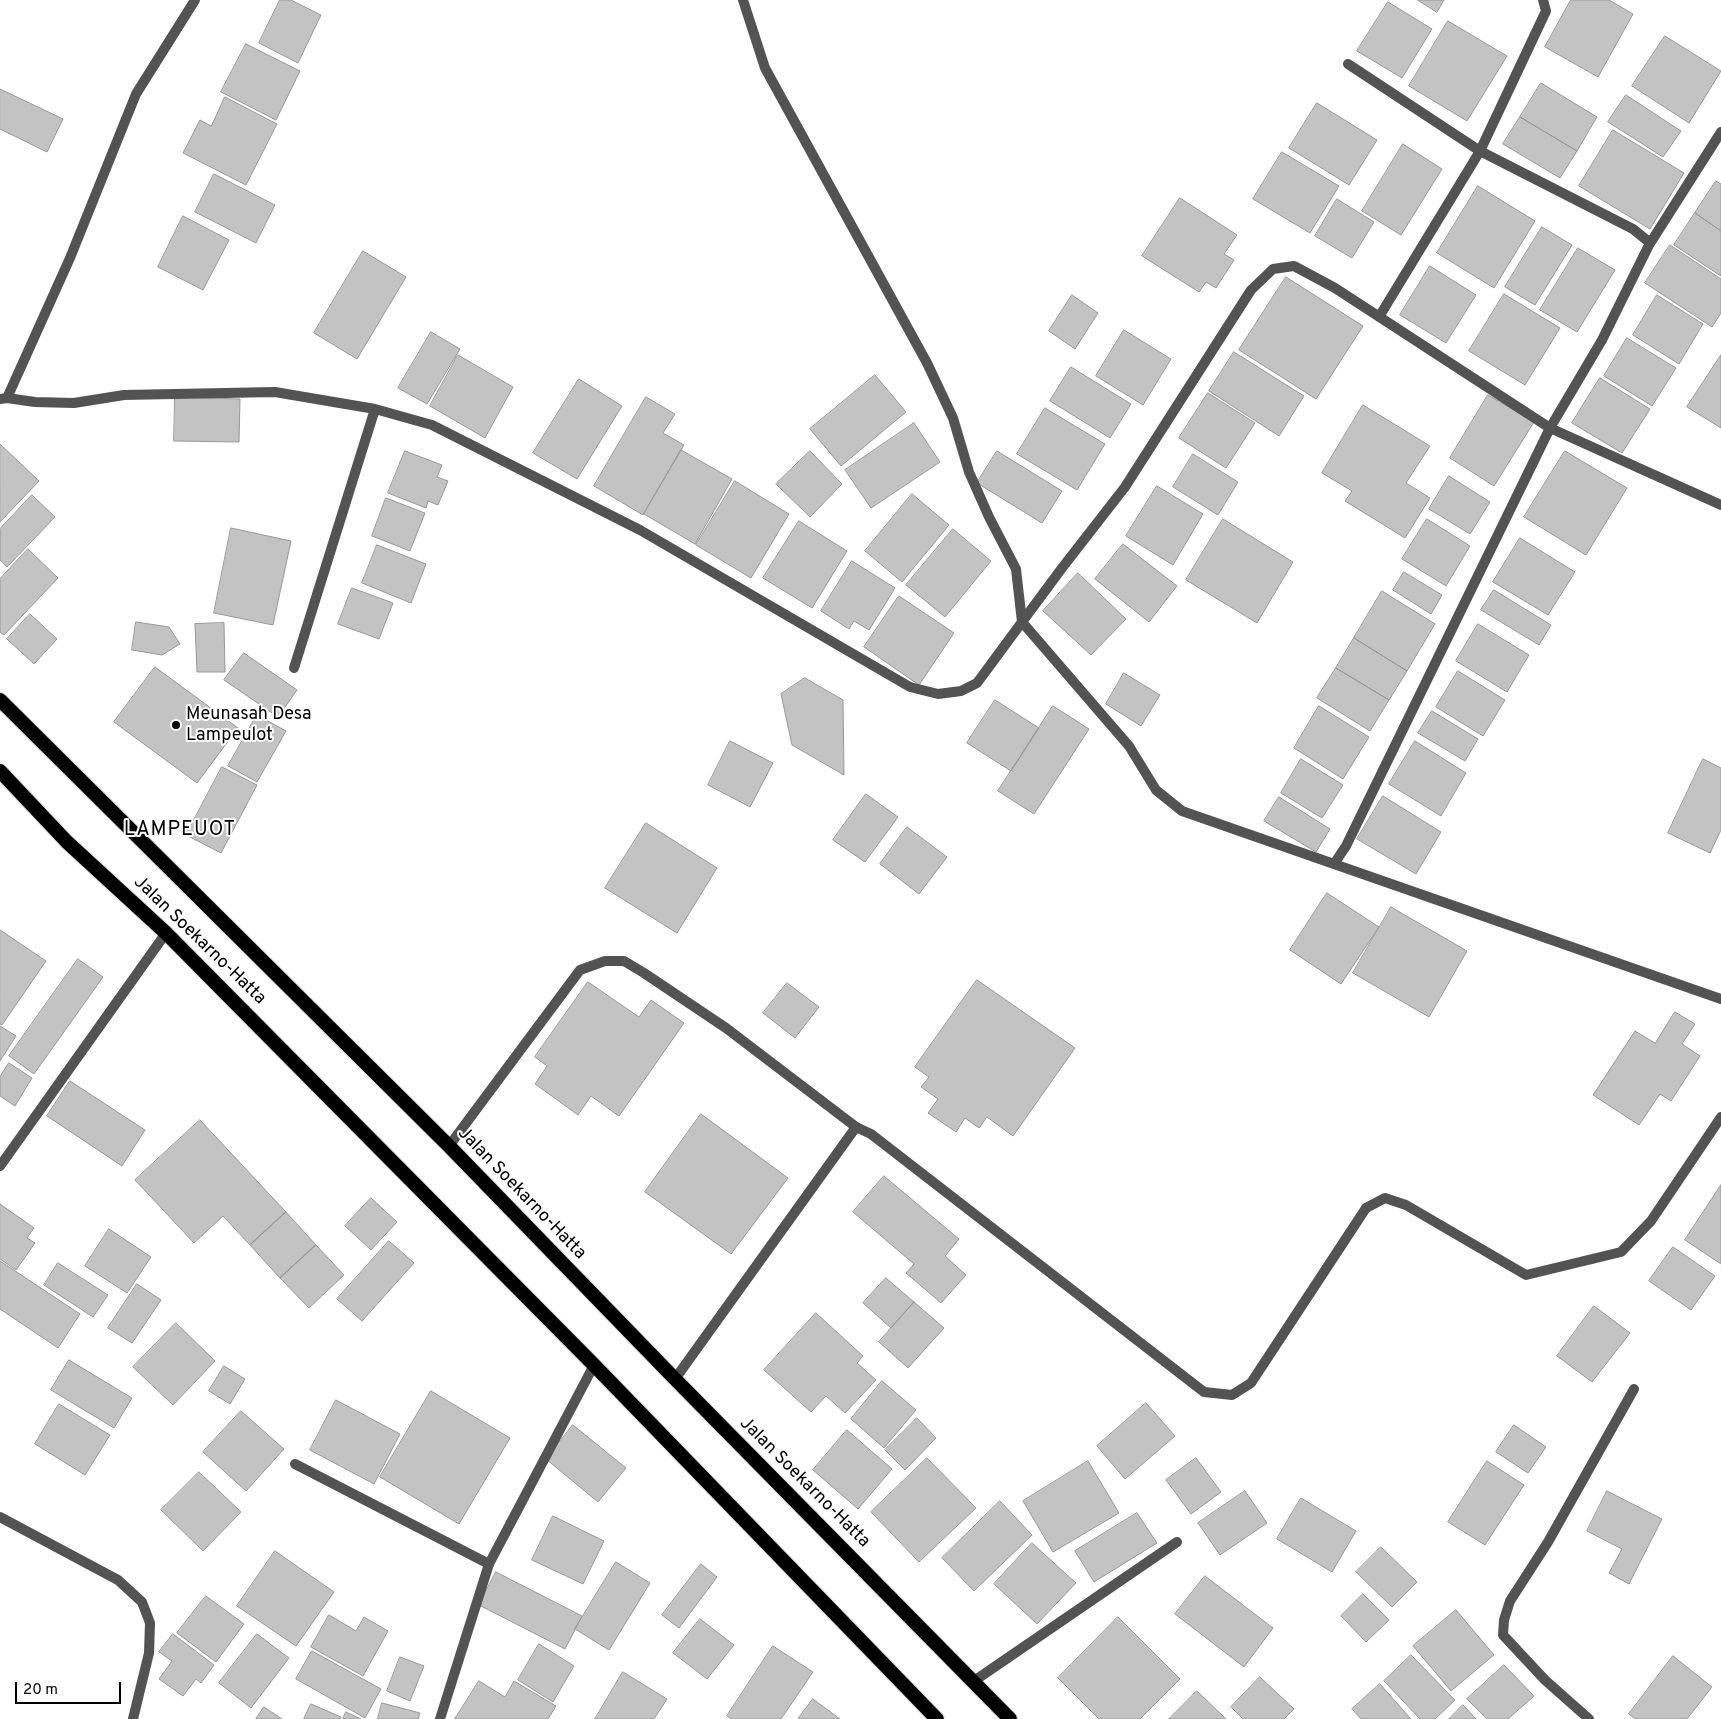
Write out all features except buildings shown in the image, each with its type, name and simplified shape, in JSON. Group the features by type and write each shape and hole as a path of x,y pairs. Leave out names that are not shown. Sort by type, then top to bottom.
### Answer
{"highway":[{"name":"Jalan Soekarno-Hatta","path":"0,700 449,1146 675,1379 1010,1719"},
{"name":"Jalan Soekarno-Hatta","path":"0,771 67,842 166,933 594,1365 936,1719"}],"street":[{"path":"195,0 136,94 70,258 4,398 35,402 74,403 124,395 275,392 376,409 432,425 640,530 910,687 938,694 961,691 977,683 1125,487 1251,290 1273,269 1294,266 1335,288 1550,428 1721,505"},
{"path":"743,0 765,68 927,364 953,418 969,472 989,517 1016,569 1022,622 1129,746 1156,790 1182,811 1721,999"},
{"path":"1379,317 1480,151 1546,11 1543,0"},
{"path":"1348,64 1480,151 1634,229 1649,242 1649,245"},
{"path":"1334,864 1346,846 1550,428 1602,340 1649,245 1721,132"},
{"path":"294,668 376,409"},
{"path":"0,1166 166,933"},
{"path":"449,1146 580,970 605,961 624,962 644,973 726,1028 856,1127 872,1134 1204,1392 1232,1396 1251,1383 1366,1208 1385,1198 1406,1205 1526,1275 1621,1252 1650,1221 1721,1117"},
{"path":"675,1379 856,1127"},
{"path":"440,1719 489,1564 594,1365"},
{"path":"1589,1719 1545,1680 1503,1635 1504,1620 1510,1601 1548,1542 1634,1389"},
{"path":"295,1464 489,1564"},
{"path":"0,1517 118,1580 142,1602 150,1623 149,1653 133,1719"},
{"path":"974,1681 1177,1542"}],"place":[{"name":"Meunasah Desa Lampeulot","path":"176,725"}],"district":[{"name":"LAMPEUOT","path":"180,831"}]}
